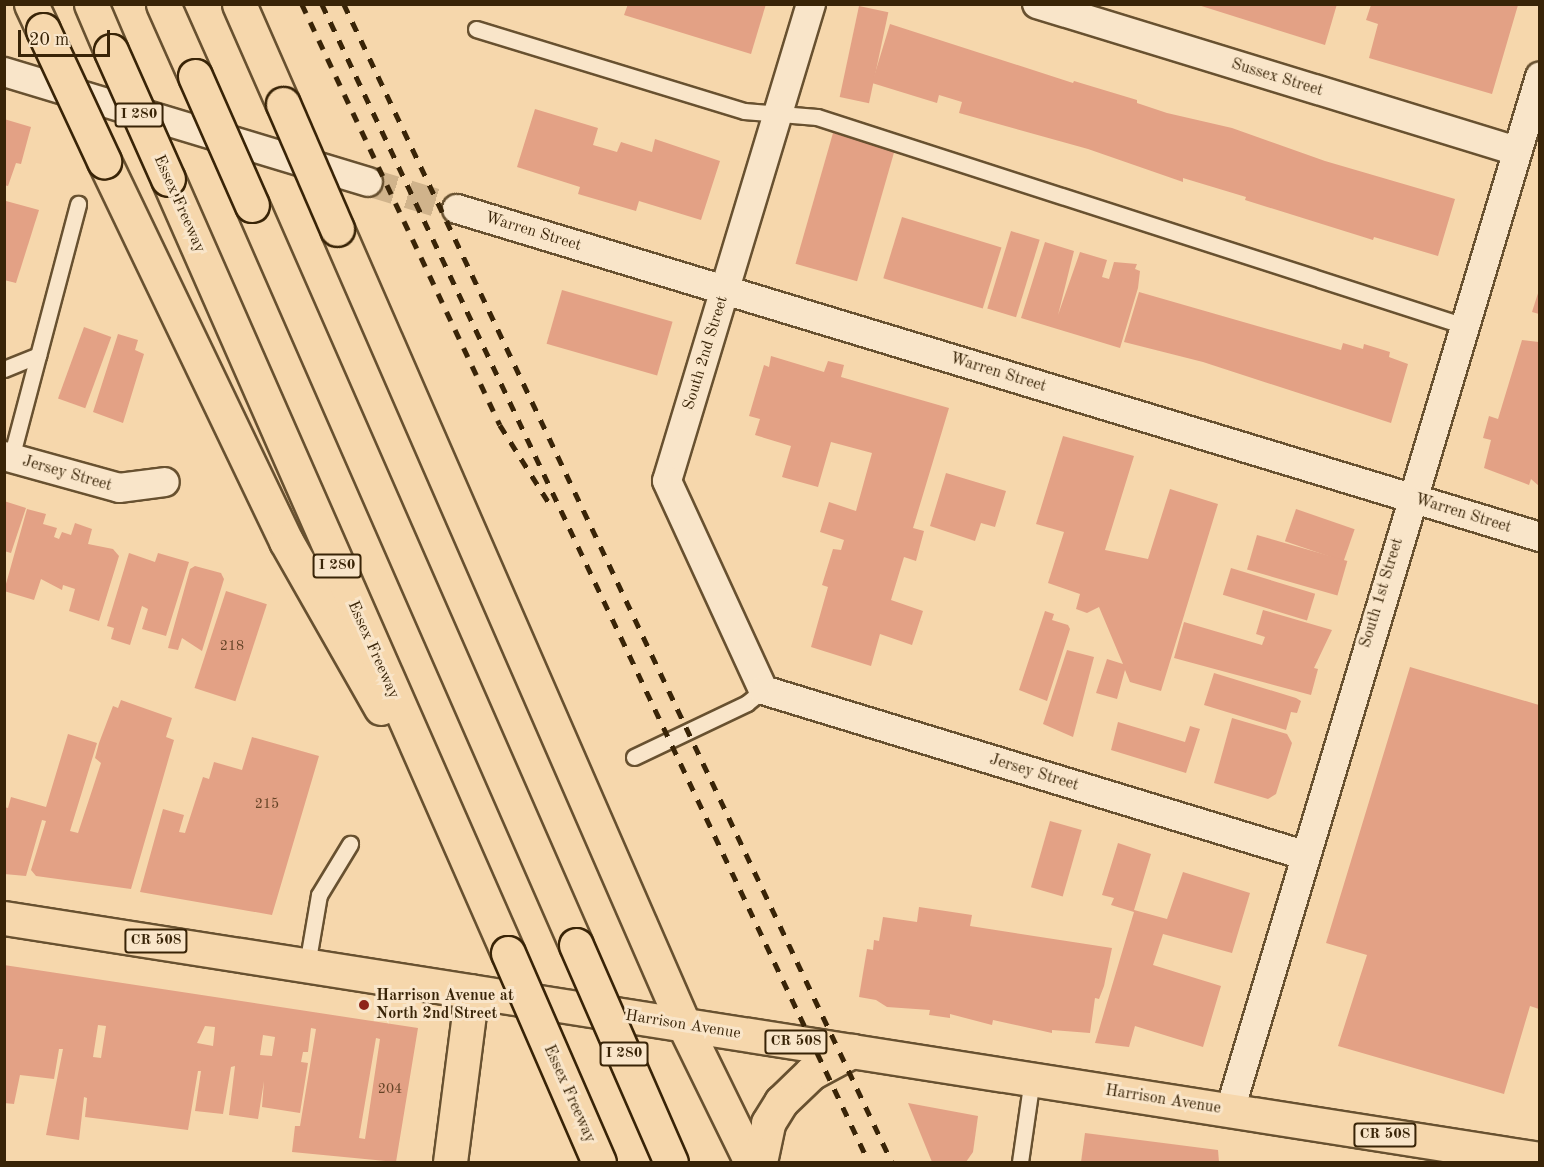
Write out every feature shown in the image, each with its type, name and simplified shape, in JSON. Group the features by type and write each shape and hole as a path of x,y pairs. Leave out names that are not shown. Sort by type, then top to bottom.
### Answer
{"main road":[{"name":"Essex Freeway","path":"91,4 599,1162"},
{"name":"I 280","path":"164,4 671,1162"},
{"path":"239,4 684,1025 751,1162"},
{"path":"37,17 297,562 340,642 432,785"},
{"name":"Harrison Avenue","path":"4,918 1539,1159"},
{"path":"450,1162 472,991"},
{"path":"760,1162 768,1123 781,1101 811,1073 852,1051"}],"street":[{"name":"South 2nd Street","path":"763,690 668,481 811,4"},
{"name":"Sussex Street","path":"1037,4 1517,151"},
{"path":"4,72 368,182"},
{"name":"South 1st Street","path":"1230,1110 1304,855 1539,77"},
{"name":"Warren Street","path":"457,209 1539,537"},
{"name":"Jersey Street","path":"8,457 119,488 136,489 165,482"},
{"name":"Jersey Street","path":"763,690 1304,855"}],"lane":[{"path":"476,29 744,111 817,117 1465,326"},
{"path":"8,457 78,204"},
{"path":"4,369 38,355"},
{"path":"634,757 747,703 763,690"},
{"path":"307,965 319,895 350,844"},
{"path":"1020,1162 1032,1079"}],"building":[{"path":"628,4 766,4 751,54 624,15"},
{"path":"1195,4 1337,4 1325,45"},
{"path":"1371,5 1518,5 1492,94 1369,58 1378,24 1366,20"},
{"path":"859,6 888,12 869,103 840,97"},
{"path":"890,24 1073,83 1074,81 1137,100 1137,103 1167,113 1232,128 1325,161 1455,199 1438,256 1374,237 1373,240 1245,200 1246,197 1183,178 1183,182 1088,149 959,113 962,102 939,95 937,103 872,83"},
{"path":"535,109 598,128 593,145 617,152 621,142 652,152 655,139 720,161 701,220 639,201 636,211 578,194 580,187 517,167"},
{"path":"4,119 31,127 21,164 16,163 8,186 4,185"},
{"path":"833,133 895,151 857,281 796,264"},
{"path":"6,201 39,210 16,283 4,280"},
{"path":"902,217 1001,247 983,309 883,278"},
{"path":"1011,231 1040,240 1016,317 987,308"},
{"path":"1045,242 1074,251 1058,315 1080,252 1107,260 1102,277 1109,279 1114,262 1137,264 1135,269 1140,271 1138,288 1120,348 1021,318"},
{"path":"562,290 673,322 657,376 547,344"},
{"path":"1539,290 1539,314 1532,312"},
{"path":"1139,292 1341,350 1343,343 1363,349 1364,344 1390,352 1389,357 1408,364 1391,423 1203,362 1124,342"},
{"path":"84,327 111,337 85,408 58,398"},
{"path":"118,334 138,340 135,350 144,354 123,423 93,412"},
{"path":"1522,340 1539,342 1539,486 1531,479 1529,485 1484,468 1491,440 1483,438 1489,416 1498,419"},
{"path":"771,356 824,372 828,361 844,365 841,377 949,408 913,528 924,531 916,561 904,557 891,600 923,611 912,645 880,634 871,666 811,647 828,587 822,585 833,549 841,550 844,540 820,532 829,502 856,511 872,453 831,442 818,487 782,477 791,446 755,435 760,419 749,416 764,365 769,367"},
{"path":"1063,436 1134,456 1105,550 1148,559 1170,489 1218,504 1161,691 1130,682 1125,670 1117,699 1096,693 1107,659 1123,664 1099,607 1087,613 1076,609 1080,594 1048,583 1064,532 1036,524"},
{"path":"946,473 1006,491 995,527 981,523 975,541 930,526"},
{"path":"4,501 26,508 11,553 4,551"},
{"path":"27,509 46,514 43,524 57,528 54,537 59,539 62,532 71,535 75,523 92,529 88,544 113,549 119,556 99,621 69,611 75,589 63,585 62,590 41,579 34,600 4,591"},
{"path":"1296,509 1355,529 1344,561 1285,541"},
{"path":"1257,535 1347,561 1337,596 1247,570"},
{"path":"129,553 155,562 158,553 189,562 166,636 142,629 148,609 142,606 130,645 111,639 114,628 107,626"},
{"path":"195,566 221,573 224,579 202,651 182,638 178,650 168,648 190,569"},
{"path":"1231,568 1315,594 1307,621 1223,595"},
{"path":"226,591 267,604 235,701 194,688"},
{"path":"1263,610 1332,630 1314,668 1318,669 1311,695 1174,658 1184,622 1262,645 1265,637 1256,634"},
{"path":"1045,611 1054,614 1052,620 1068,625 1070,629 1047,701 1019,690"},
{"path":"1067,650 1094,657 1073,737 1043,724"},
{"path":"1410,667 1539,705 1539,1009 1530,1006 1504,1094 1338,1046 1367,955 1326,943"},
{"path":"1214,673 1296,698 1301,701 1297,713 1291,712 1286,730 1204,705"},
{"path":"121,700 172,718 166,737 174,740 131,889 36,876 31,870 46,821 42,820 26,876 4,874 4,807 8,808 11,797 46,807 68,734 97,743 70,831 78,833 101,763 95,758 99,743 113,706 118,708"},
{"path":"1232,718 1287,734 1292,743 1276,794 1268,799 1214,783"},
{"path":"1118,722 1185,742 1190,726 1200,729 1186,773 1111,750"},
{"path":"252,737 319,756 272,915 140,892 163,809 184,815 179,832 185,833 203,777 209,779 214,762 242,770"},
{"path":"1050,821 1082,830 1063,896 1031,887"},
{"path":"1118,843 1151,854 1134,910 1167,919 1183,872 1250,893 1232,953 1163,934 1153,965 1221,986 1203,1047 1135,1026 1129,1047 1095,1043 1134,912 1111,905 1114,898 1102,895"},
{"path":"919,907 972,915 970,926 1112,948 1104,986 1099,999 1095,998 1090,1033 1052,1030 1052,1033 993,1020 992,1025 950,1014 950,1018 929,1015 930,1010 887,1007 876,1000 859,997 867,949 873,950 874,940 879,941 883,917 917,922"},
{"path":"4,965 418,1028 396,1162 292,1152 295,1126 300,1126 316,1029 311,1028 308,1052 303,1052 301,1062 308,1063 300,1113 262,1107 264,1081 258,1119 229,1115 235,1066 231,1067 223,1114 195,1111 201,1071 198,1071 188,1130 85,1117 87,1098 84,1097 79,1140 46,1135 63,1049 59,1049 54,1079 20,1075 14,1104 4,1103","holes":["98,1025 106,1026 101,1058 93,1057","205,1026 215,1027 213,1046 197,1043","263,1035 275,1037 272,1056 260,1055","376,1038 380,1039 365,1139 359,1138"]},
{"path":"908,1103 978,1116 973,1152 966,1162 932,1162"},
{"path":"1085,1133 1218,1150 1219,1162 1081,1162"}],"tunnel":[{"path":"368,182 457,209"}],"railway":[{"path":"302,4 500,425 553,509"},
{"path":"322,4 869,1162"},
{"path":"344,4 892,1162"}],"place":[{"name":"Harrison Avenue at North 2nd Street","path":"364,1005"}]}
